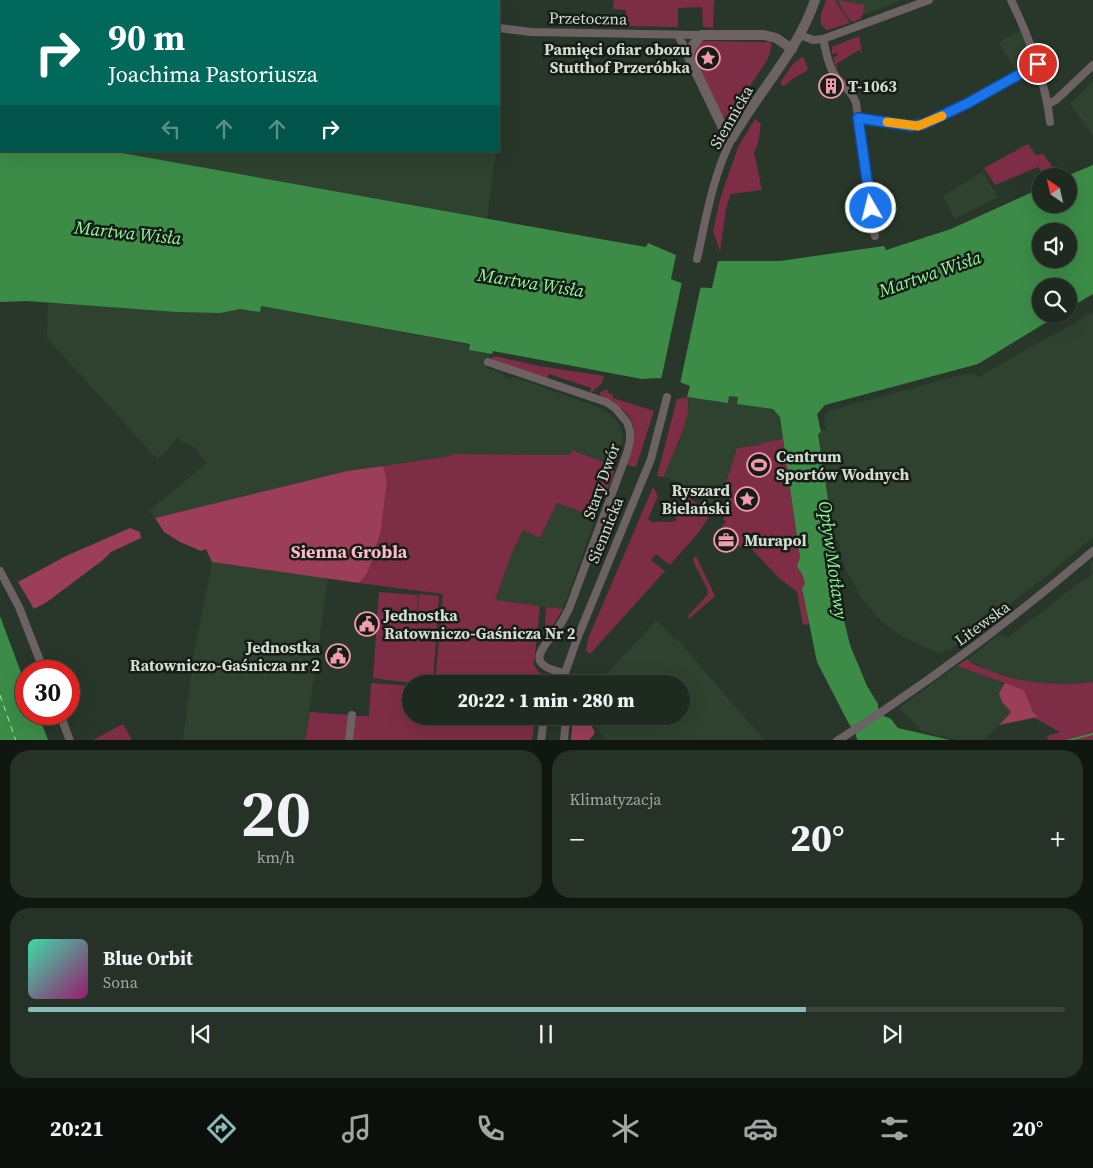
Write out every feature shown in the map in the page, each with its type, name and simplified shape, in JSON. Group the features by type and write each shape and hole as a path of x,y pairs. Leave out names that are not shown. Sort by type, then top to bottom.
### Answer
{"street":[{"name":"Siennicka","path":"697,260 711,196 732,138 792,49 815,0"},
{"path":"800,35 814,40 823,39 928,0"},
{"path":"1011,0 1038,64 1048,104 1050,122"},
{"name":"Przetoczna","path":"500,28 531,32 764,35 776,38 792,49"},
{"path":"678,35 724,130 732,138"},
{"path":"688,57 700,35"},
{"path":"823,39 835,76 854,98 875,236"},
{"path":"858,118 911,126 924,124 968,103 1038,64"},
{"path":"1048,104 1056,100 1093,65"},
{"name":"Stary Dwór","path":"488,362 606,402 622,415 630,430 627,453 569,609 560,626 542,648 540,654 540,660 544,666 550,670 564,672"},
{"name":"Siennicka","path":"562,675 646,471 658,436 668,397"},
{"name":"Litewska","path":"837,740 883,712 1038,599 1093,551"},
{"path":"0,570 19,607 40,660"},
{"path":"349,740 352,715"},
{"path":"64,725 70,740"},
{"path":"541,740 543,725"},
{"path":"564,740 565,725"}],"shaded area":[{"path":"614,0 714,0 713,28 703,27 702,7 678,8 678,27 626,26 626,10 613,9"},
{"path":"826,0 835,0 850,23 827,30 823,27 821,16"},
{"path":"829,0 898,0 898,2 841,23"},
{"path":"838,0 865,5 861,19 852,22 845,14"},
{"path":"1021,30 1034,61 1015,69 999,42"},
{"path":"859,36 862,54 859,50 836,64 838,68 836,68 833,58 838,55 837,53 832,54 832,47"},
{"path":"702,41 769,42 772,44 768,59 729,117 722,116 693,59 696,44"},
{"path":"802,57 808,70 784,86 780,83 793,64"},
{"path":"1093,81 1093,135 1070,104"},
{"path":"755,119 761,124 758,143 754,152 762,190 731,194 726,209 720,251 713,231 720,199 738,147"},
{"path":"1028,144 1036,155 1043,154 1053,167 1032,168 995,185 984,168"},
{"path":"117,152 496,152 487,219"},
{"path":"983,171 998,197 955,219 943,196"},
{"path":"48,303 207,313 240,309 260,312 261,306 470,345 469,350 490,354 486,368 504,374 509,379 514,377 606,411 615,419 621,429 623,439 615,466 576,452 573,449 571,455 452,454 450,456 347,471 155,518 149,511 207,463 193,446 182,442 177,437 168,450 157,459 47,338"},
{"path":"1093,312 1093,537 1053,571 948,651 946,650 939,654 896,633 883,623 862,599 844,566 838,539 834,541 818,434 820,430 826,429 824,416 828,411 972,372 978,377 1074,323 1077,323 1077,321"},
{"path":"494,356 539,366 604,376 602,383 590,394 591,388 549,374 547,379 491,359"},
{"path":"608,389 607,393 613,395 613,398 654,411 636,467 627,465 634,440 633,423 622,409 600,395 600,392"},
{"path":"729,396 738,397 738,404 773,409 780,417 783,439 737,448 726,482 722,488 725,489 716,507 677,481 664,477 672,455 679,444 689,404 687,397 727,403"},
{"path":"687,397 687,415 680,437 664,477 657,476 677,399"},
{"path":"783,439 800,558 797,566 805,584 802,588 809,624 803,625 797,592 779,578 748,545 745,543 740,547 721,528 726,521 723,519 726,514 723,512 733,492 722,488 726,482 737,448"},
{"path":"573,449 576,452 615,466 613,476 596,517 557,503 540,538 523,530 512,553 495,600 540,606 534,665 541,675 436,675 443,594 359,583 368,572 381,531 387,481 383,466 450,456 452,454 570,455"},
{"path":"383,466 387,481 381,531 368,572 359,583 212,562 206,549 201,551 180,542 164,532 155,518 347,471"},
{"path":"653,487 658,496 648,519 652,522 671,522 677,520 674,514 682,502 684,494 711,514 698,533 670,565 656,554 651,560 665,571 591,653 588,653 586,650 588,639"},
{"path":"556,503 596,517 563,609 495,601 512,553 523,529 540,538"},
{"path":"130,528 140,532 141,538 111,552 47,602 34,609 18,582 66,556"},
{"path":"696,556 715,596 689,619 688,616 708,594 707,588 694,563 693,559"},
{"path":"1093,561 1093,573 1090,564"},
{"path":"212,562 328,578 305,740 183,740 194,653"},
{"path":"1093,573 1093,682 1039,684 993,672 967,660 998,635 1008,637"},
{"path":"379,592 418,595 416,635 419,594 439,596 434,675 402,675 402,682 373,678"},
{"path":"546,607 563,609 544,639"},
{"path":"657,620 674,639 676,638 764,740 605,740 596,725 690,725 690,675 605,675"},
{"path":"967,659 976,665 999,674 1025,681 1052,684 1093,682 1093,740 1048,740 1047,736 1060,732 1034,718 1037,717 1024,690 957,666"},
{"path":"957,666 1005,683 1002,702 1011,712 984,740 955,740 922,731 899,708"},
{"path":"371,683 402,685 402,725 534,725 532,740 353,740 356,716 369,716"},
{"path":"1005,683 1024,690 1033,712 1038,717 999,725 1011,712 1002,702 999,693"},
{"path":"310,712 349,715 346,740 305,740"},
{"path":"123,724 132,740 93,740"},
{"path":"572,725 591,725 595,733 589,740 571,740"}],"water":[{"path":"0,152 117,152 646,247 648,243 676,255 671,279 691,286 712,288 718,261 780,261 884,246 886,250 951,229 1032,192 1032,213 1077,213 1078,171 1093,165 1093,294 1077,303 1077,278 1032,278 1032,323 1045,323 978,364 825,405 817,414 821,432 818,434 841,584 840,603 850,645 867,686 884,716 891,719 898,728 950,740 858,740 856,733 849,724 817,662 802,588 805,584 797,566 800,558 780,417 773,409 737,404 738,397 729,396 728,403 687,397 690,386 673,380 661,378 642,379 493,351 492,354 469,350 470,344 261,306 260,312 240,309 220,313 177,312 27,301 0,302"},
{"path":"0,616 16,660 15,725 42,725 48,740 0,740"}],"pier":[{"path":"682,282 701,285 680,384 661,380"}],"waterway":[{"path":"1070,740 1093,734"}],"ferry route":[{"path":"0,695 16,740"}],"slow traffic":[{"path":"887,122 918,126 942,116"}],"place":[{"name":"Pamięci ofiar obozu Stutthof Przeróbka","path":"708,58"},
{"name":"T-1063","path":"831,86"},
{"name":"Centrum Sportów Wodnych","path":"759,465"},
{"name":"Ryszard Bielański","path":"747,499"},
{"name":"Murapol","path":"726,540"},
{"name":"Jednostka Ratowniczo-Gaśnicza Nr 2","path":"367,624"},
{"name":"Jednostka Ratowniczo-Gaśnicza nr 2","path":"338,656"}],"district":[{"name":"Sienna Grobla","path":"349,552"}],"route":[{"path":"871,208 858,118 918,126 968,103 1038,64"}],"water label":[{"name":"Martwa Wisła","path":"128,233"},
{"name":"Martwa Wisła","path":"930,274"},
{"name":"Martwa Wisła","path":"531,283"},
{"name":"Opływ Motławy","path":"833,560"}]}
